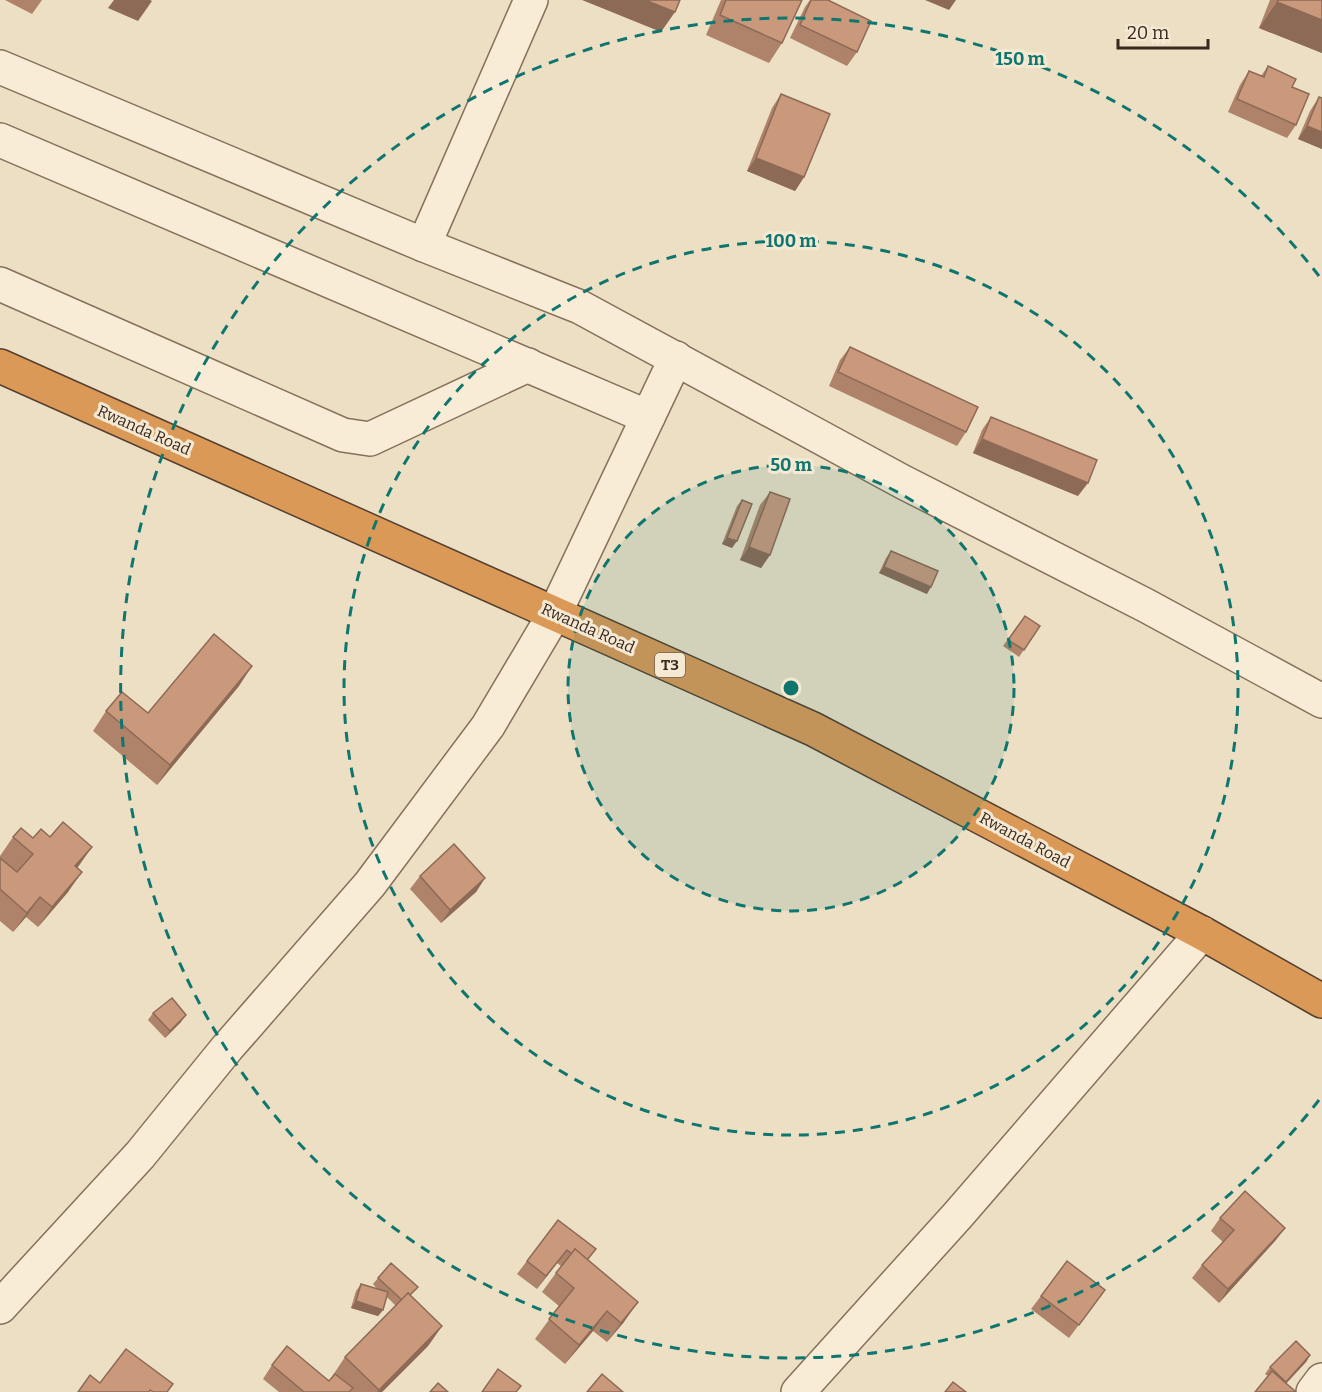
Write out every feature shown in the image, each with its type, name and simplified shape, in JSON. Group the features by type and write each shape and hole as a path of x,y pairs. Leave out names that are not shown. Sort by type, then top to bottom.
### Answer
{"highway":[{"name":"Rwanda Road","path":"3,373 813,729 1202,933 1322,1001"}],"street":[{"path":"424,245 531,0"},
{"path":"0,67 424,245 580,307 903,482 1154,610 1322,701"},
{"path":"0,140 648,417"},
{"path":"0,284 343,435 369,439 528,365"},
{"path":"0,1307 140,1155 226,1048 370,884 488,726 555,614 676,358"},
{"path":"798,1392 958,1215 1202,933"},
{"path":"1313,1392 1322,1380"}],"building":[{"path":"645,0 680,0 675,12"},
{"path":"726,0 802,0 782,43 720,15"},
{"path":"811,0 828,0 871,21 857,52 800,25"},
{"path":"1278,0 1322,0 1322,20 1277,2"},
{"path":"1268,66 1296,79 1292,87 1309,94 1296,125 1237,99 1249,71 1264,77"},
{"path":"781,94 830,114 804,177 756,158"},
{"path":"1319,97 1322,98 1322,132 1307,126"},
{"path":"850,347 978,407 966,432 838,372"},
{"path":"991,417 1097,460 1088,483 982,439"},
{"path":"770,492 790,499 770,555 749,547"},
{"path":"742,500 752,504 737,541 727,538"},
{"path":"891,551 938,571 931,587 884,567"},
{"path":"1025,616 1040,626 1024,650 1008,640"},
{"path":"214,634 252,666 170,765 106,711 122,692 148,713"},
{"path":"63,822 92,847 75,866 82,872 52,907 40,897 27,913 0,889 0,858 17,872 33,854 13,837 21,828 33,838 41,829 50,837"},
{"path":"454,844 485,878 450,910 420,876"},
{"path":"172,998 186,1015 170,1031 153,1013"},
{"path":"1245,1191 1285,1228 1228,1289 1202,1265 1234,1230 1220,1218"},
{"path":"558,1220 596,1249 587,1260 575,1249 572,1254 567,1250 546,1276 527,1261"},
{"path":"575,1249 638,1302 621,1323 607,1311 579,1345 549,1319 574,1288 556,1273"},
{"path":"1067,1261 1105,1290 1079,1325 1041,1296"},
{"path":"391,1263 418,1287 402,1300 378,1278"},
{"path":"361,1284 388,1292 383,1310 356,1301"},
{"path":"408,1293 442,1326 379,1390 345,1357"},
{"path":"1296,1341 1310,1355 1286,1382 1270,1367"},
{"path":"287,1346 329,1381 335,1374 353,1388 349,1392 304,1392 272,1365"},
{"path":"126,1349 173,1384 167,1392 150,1390 149,1392 78,1392 90,1375 100,1383"},
{"path":"498,1369 521,1386 516,1392 482,1392"},
{"path":"1272,1371 1296,1392 1255,1392"},
{"path":"602,1374 623,1392 587,1392"},
{"path":"953,1382 966,1392 945,1392"},
{"path":"438,1383 448,1392 430,1392"}]}
